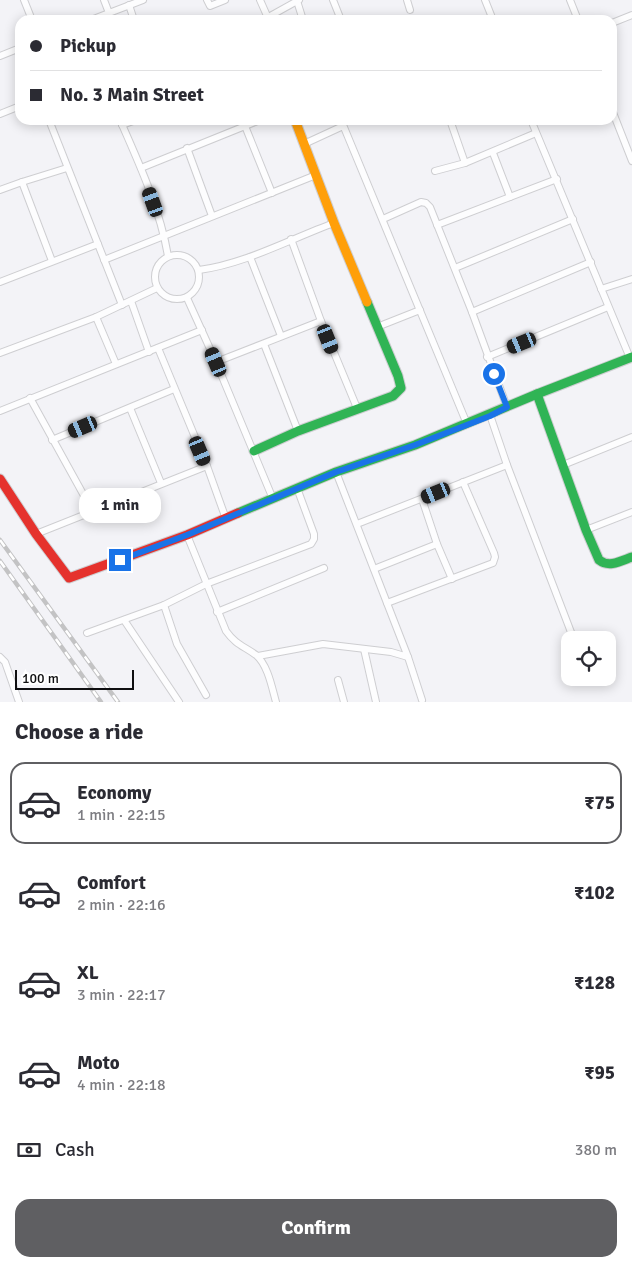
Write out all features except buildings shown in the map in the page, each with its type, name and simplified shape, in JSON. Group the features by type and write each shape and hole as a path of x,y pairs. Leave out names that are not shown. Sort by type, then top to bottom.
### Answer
{"street":[{"path":"24,0 30,15"},
{"path":"104,0 109,13"},
{"path":"104,15 143,0"},
{"path":"207,0 210,6 225,0"},
{"path":"260,0 264,15"},
{"path":"332,0 339,15"},
{"path":"407,0 410,10"},
{"path":"570,0 576,15"},
{"path":"272,15 298,1 302,15"},
{"path":"487,1 491,15"},
{"path":"128,6 132,15"},
{"path":"617,21 632,15"},
{"path":"0,56 15,50"},
{"path":"0,114 15,108"},
{"path":"617,123 632,162"},
{"path":"51,125 122,305"},
{"path":"122,125 165,236 168,256"},
{"path":"254,451 298,431 393,396 401,388 398,376 334,223 296,125"},
{"path":"304,144 338,125"},
{"path":"343,125 467,424"},
{"path":"452,125 465,164"},
{"path":"0,479 36,534 69,578 187,535 336,472 415,445 490,416 537,394 631,358 533,125"},
{"path":"140,168 245,126 272,193"},
{"path":"435,171 465,164 536,133"},
{"path":"187,148 212,216"},
{"path":"493,152 510,197"},
{"path":"0,190 67,168"},
{"path":"104,260 316,175"},
{"path":"437,224 556,178"},
{"path":"22,182 52,261"},
{"path":"383,218 421,202 426,203 430,207 507,407"},
{"path":"455,268 573,219"},
{"path":"199,270 223,266 334,223"},
{"path":"291,239 321,321 357,408"},
{"path":"1,280 98,244"},
{"path":"180,254 192,260 199,270 199,283 192,294 186,298 167,297 157,288 154,276 158,264 168,256 180,254"},
{"path":"250,256 281,336"},
{"path":"472,312 591,262"},
{"path":"601,289 632,278"},
{"path":"0,354 96,317 157,288"},
{"path":"186,298 216,362 273,499"},
{"path":"131,301 149,352"},
{"path":"488,357 608,307"},
{"path":"377,327 420,310"},
{"path":"96,317 116,364"},
{"path":"216,362 321,321"},
{"path":"0,410 202,330"},
{"path":"264,344 298,431"},
{"path":"158,348 207,466 226,519"},
{"path":"52,440 174,390"},
{"path":"537,394 586,530 602,563 612,564 632,557"},
{"path":"30,398 93,512"},
{"path":"130,408 161,483"},
{"path":"490,416 571,631"},
{"path":"563,465 632,437"},
{"path":"357,524 507,465"},
{"path":"36,534 207,466"},
{"path":"336,472 408,657 422,700"},
{"path":"387,603 490,566 495,560 494,553 463,482"},
{"path":"87,633 164,605 206,584 314,542 314,534 297,488"},
{"path":"422,499 437,544 452,579"},
{"path":"586,530 632,512"},
{"path":"187,535 226,631 236,644 258,656 266,669 276,702"},
{"path":"374,569 437,544"},
{"path":"217,612 324,568"},
{"path":"164,605 177,644 206,695"},
{"path":"124,620 179,702"},
{"path":"258,656 323,644 392,652 408,657"},
{"path":"364,649 376,702"},
{"path":"0,657 6,662 19,702"},
{"path":"338,680 344,702"}],"railway":[{"path":"0,540 118,702"},
{"path":"0,561 101,702"}],"traffic: fast":[{"path":"254,451 298,431 393,396 401,388 398,376 367,302"},
{"path":"238,513 336,472 415,445 632,357"},
{"path":"537,394 586,530 599,560 611,564 632,557"}],"traffic: slow":[{"path":"297,125 334,223 367,302"}],"traffic: jam":[{"path":"0,479 36,534 69,578 187,535 238,513"}],"route":[{"path":"120,560 187,535 336,472 415,445 490,416 507,407 494,374"}]}
